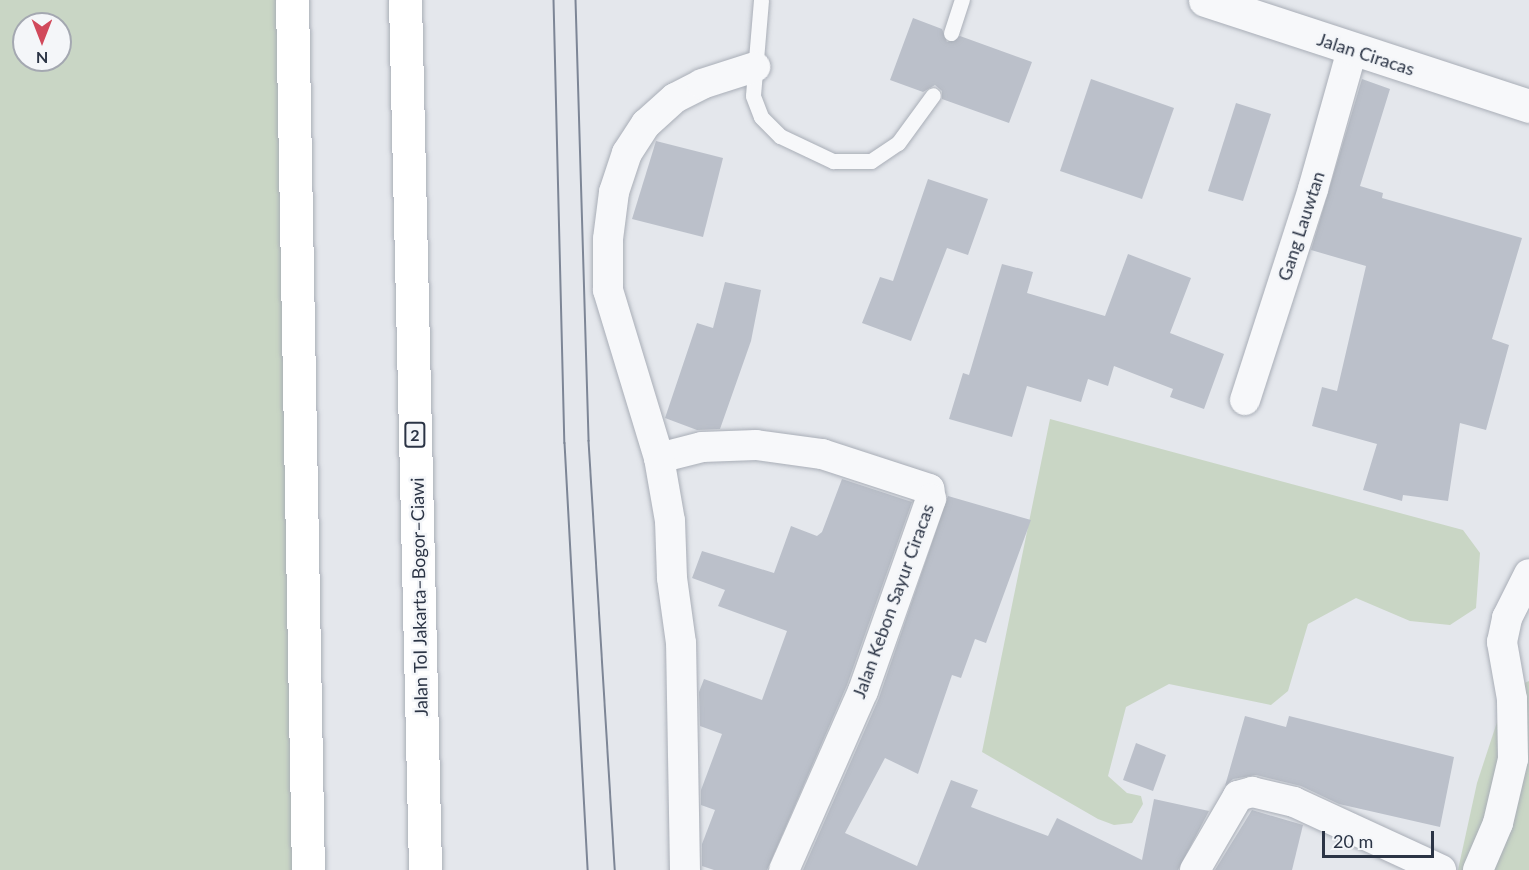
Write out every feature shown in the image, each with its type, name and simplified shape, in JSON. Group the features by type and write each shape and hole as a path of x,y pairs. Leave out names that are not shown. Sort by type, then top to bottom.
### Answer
{"highway":[{"path":"292,0 308,870"},
{"name":"Jalan Tol Jakarta–Bogor–Ciawi","path":"405,0 425,870"}],"street":[{"name":"Jalan Ciracas","path":"1205,0 1352,50 1529,106"},
{"name":"Gang Lauwtan","path":"1245,400 1313,189 1352,50"},
{"path":"685,870 681,643 672,578 670,521 659,458 608,290 608,239 614,192 627,153 646,124 675,98 702,84 755,67"},
{"name":"Jalan Kebon Sayur Ciracas","path":"659,458 702,447 756,445 822,454 930,489 931,500 863,690 784,870"},
{"path":"1478,870 1498,823 1513,759 1512,699 1502,642 1507,618 1529,574"},
{"path":"1195,870 1238,796 1252,792 1294,802 1440,870"}],"lane":[{"path":"761,0 753,96 761,117 780,136 833,161 871,161 898,143 933,96"},
{"path":"951,33 962,0"}],"green space":[{"path":"0,0 292,0 308,870 0,870"},
{"path":"1050,419 1463,530 1480,553 1476,608 1450,625 1410,621 1356,598 1308,624 1288,691 1271,705 1169,684 1126,707 1108,776 1127,793 1141,796 1143,804 1132,823 1114,825 1098,819 982,752"},
{"path":"1529,681 1529,870 1458,870 1477,783 1498,719 1512,689"}],"building":[{"path":"913,18 942,29 947,42 960,36 1032,62 1009,123 942,99 942,91 935,85 923,92 890,80"},
{"path":"1091,79 1174,108 1142,199 1060,171"},
{"path":"1362,79 1390,89 1360,186 1383,193 1382,198 1522,238 1492,339 1509,345 1486,430 1460,423 1448,501 1403,495 1402,501 1363,490 1377,444 1312,426 1322,387 1337,391 1366,266 1311,250"},
{"path":"1236,103 1271,114 1243,201 1208,191"},
{"path":"656,141 723,158 703,237 632,219"},
{"path":"928,179 988,199 968,255 947,248 911,341 862,323 880,277 893,281"},
{"path":"1128,254 1191,278 1170,333 1224,354 1204,409 1170,397 1173,389 1114,366 1108,386 1088,379 1081,402 1027,386 1012,437 949,419 963,373 969,375 1002,264 1033,272 1027,293 1105,316"},
{"path":"725,282 761,290 751,341 720,429 697,430 665,418 697,323 713,328"},
{"path":"842,479 912,502 847,685 767,870 714,870 702,866 702,844 715,810 701,805 701,790 722,734 700,726 699,692 704,679 762,700 787,631 718,606 725,590 692,578 702,551 774,573 791,526 817,536 822,532"},
{"path":"948,496 1031,520 986,643 975,639 961,678 952,675 918,774 885,758 845,833 917,866 951,780 978,790 971,807 1048,836 1057,818 1142,860 1154,799 1209,811 1178,870 803,870 879,698"},
{"path":"1245,716 1286,727 1289,716 1454,757 1440,827 1339,804 1301,786 1256,775 1233,779 1225,786"},
{"path":"1136,743 1166,755 1153,791 1123,780"},
{"path":"1252,810 1303,825 1292,870 1215,870"}],"tram line":[{"path":"554,0 565,443 588,870"},
{"path":"576,0 589,441 615,870"}]}
